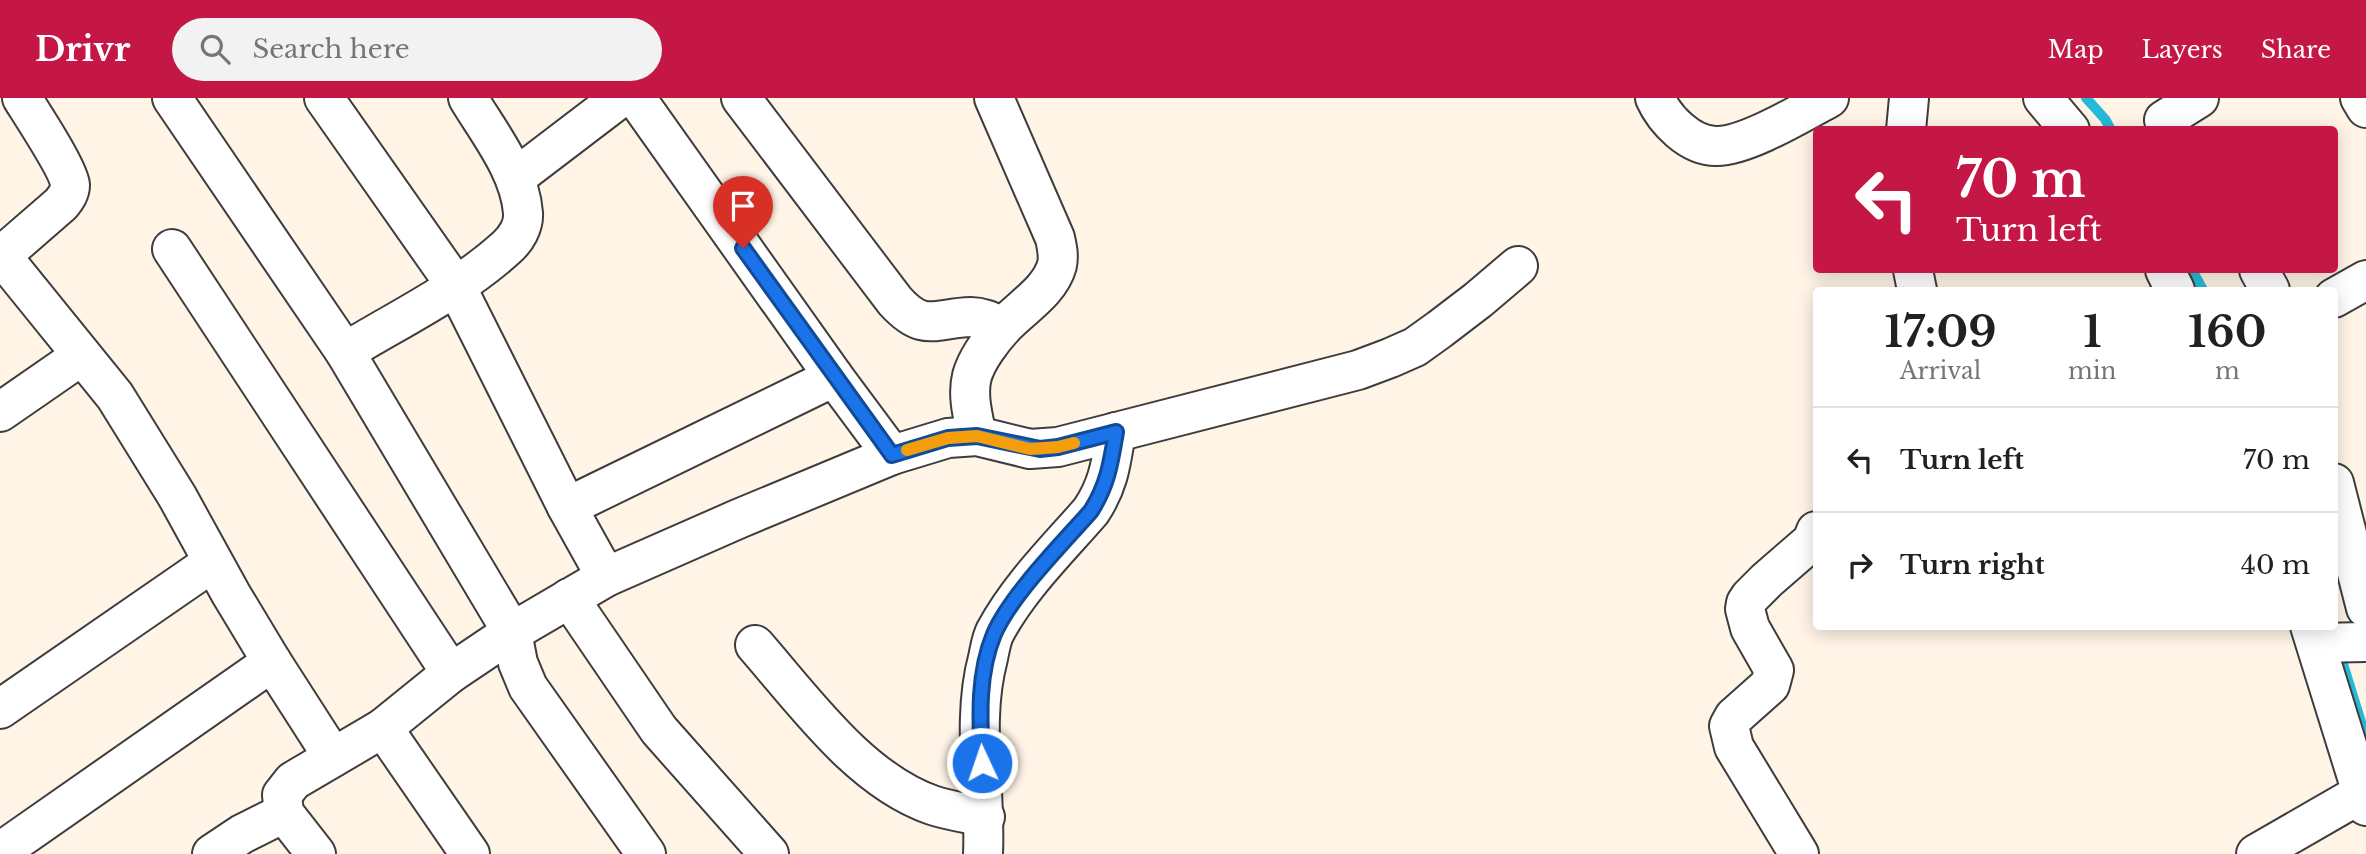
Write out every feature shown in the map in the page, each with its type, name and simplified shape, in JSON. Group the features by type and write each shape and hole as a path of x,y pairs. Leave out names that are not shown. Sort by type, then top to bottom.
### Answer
{"street":[{"path":"22,98 70,185 68,196 61,204 0,256 114,396 177,496 272,662 333,757"},
{"path":"172,98 345,352 512,632 517,663 528,687 646,854"},
{"path":"324,98 456,286 567,508 606,577"},
{"path":"345,352 456,286 508,246 517,235 523,214 515,178 468,98"},
{"path":"515,178 620,98"},
{"path":"636,98 892,455"},
{"path":"741,98 907,315 927,322 981,318 1003,327"},
{"path":"977,436 971,409 972,375 1003,327 1050,281 1058,254 1055,238 994,98"},
{"path":"1655,98 1658,106 1677,128 1695,141 1715,147 1735,144 1791,119 1829,98"},
{"path":"1906,126 1909,98"},
{"path":"2043,98 2067,126"},
{"path":"2160,116 2199,98"},
{"path":"2360,98 2366,108"},
{"path":"172,249 452,673"},
{"path":"316,854 284,813 282,804 285,789 293,781 383,728 452,673 512,632 606,577 892,455 948,438 977,436 1040,449 1058,447 1358,370 1415,347 1478,300 1518,265"},
{"path":"2338,296 2366,280"},
{"path":"0,412 81,356"},
{"path":"567,508 834,377"},
{"path":"984,836 979,708 982,678 994,635 1012,605 1091,511 1101,495 1108,479 1116,432"},
{"path":"2338,499 2366,608"},
{"path":"1799,854 1734,747 1729,726 1734,717 1770,685 1773,678 1774,670 1747,620 1746,603 1813,538"},
{"path":"0,709 213,562"},
{"path":"569,598 659,730 769,854"},
{"path":"2256,854 2364,800 2313,635 2366,642"},
{"path":"755,645 839,741 866,765 895,787 984,836"},
{"path":"0,852 272,662"},
{"path":"383,728 470,854"},
{"path":"212,854 242,834 284,813"}],"waterway":[{"path":"2086,98 2109,126"},
{"path":"2194,273 2201,287"},
{"path":"2339,651 2366,738"}],"slow traffic":[{"path":"907,450 948,438 977,436 1030,449 1074,443"}],"route":[{"path":"743,248 892,455 948,438 977,436 1040,449 1116,432 1108,479 1101,495 1091,511 1012,605 994,635 982,678 979,708 982,763"}]}
